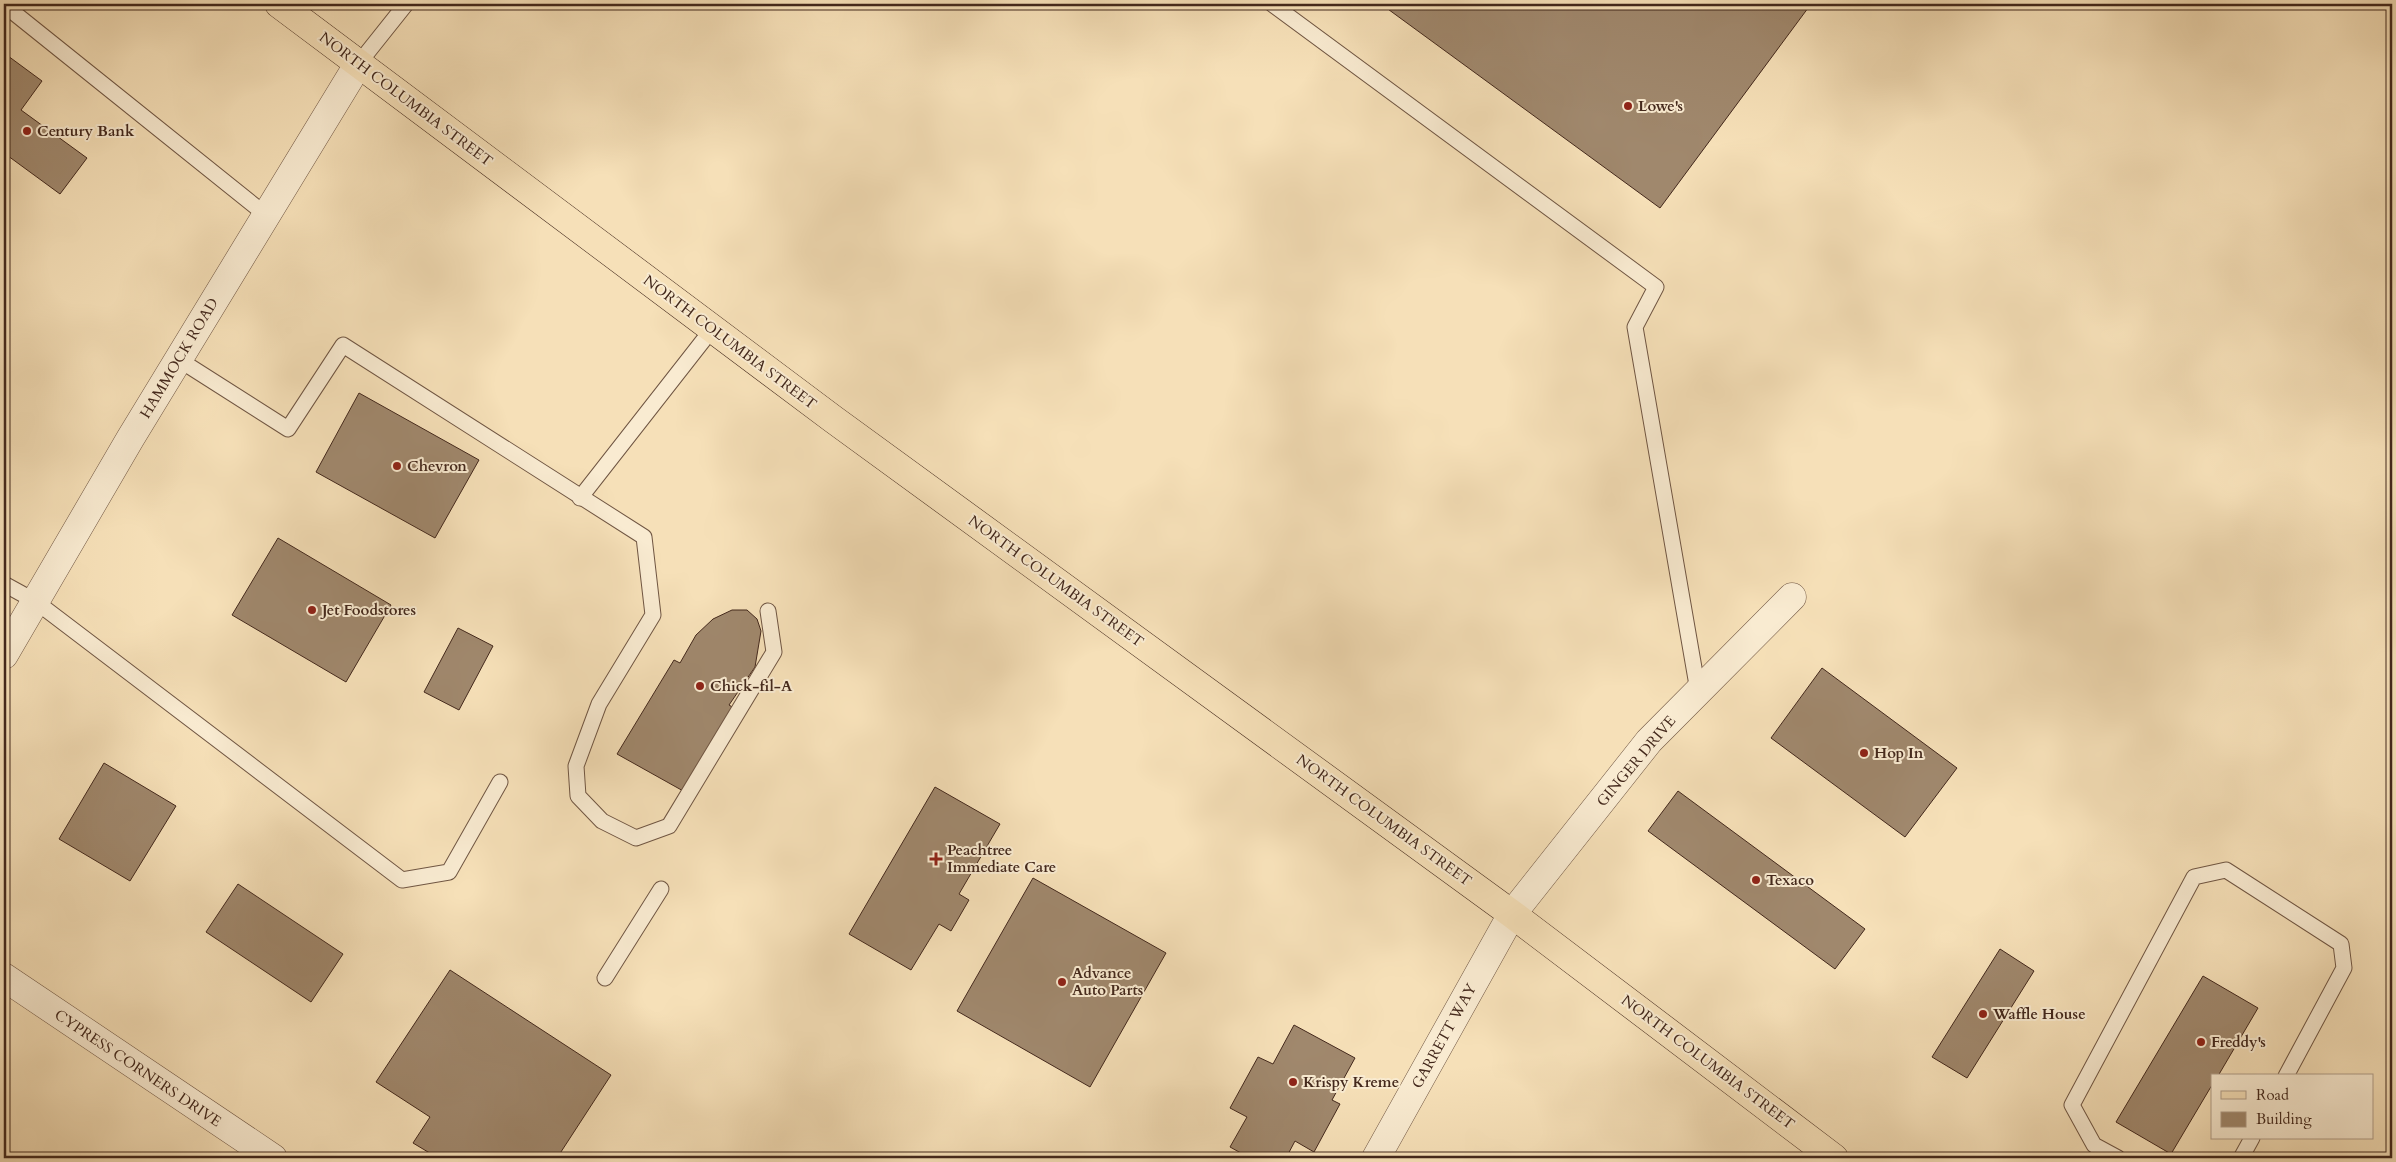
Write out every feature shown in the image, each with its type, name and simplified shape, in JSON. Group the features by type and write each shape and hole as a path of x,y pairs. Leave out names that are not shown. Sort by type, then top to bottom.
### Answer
{"main road":[{"name":"NORTH COLUMBIA STREET","path":"279,4 833,419 1512,914 1834,1158"}],"street":[{"name":"HAMMOCK ROAD","path":"4,655 178,359 359,64"},
{"name":"GINGER DRIVE","path":"1512,914 1649,741 1792,597"},
{"name":"GARRETT WAY","path":"1376,1158 1512,914"},
{"name":"CYPRESS CORNERS DRIVE","path":"4,977 273,1158"}],"lane":[{"path":"11,4 8,8 266,215"},
{"path":"359,64 406,4"},
{"path":"1272,4 1656,287 1635,327 1698,691"},
{"path":"580,498 713,328"},
{"path":"178,359 288,429 343,345 580,498 644,537 653,615 599,704 576,766 578,796 602,821 636,838 669,826 774,652 768,611"},
{"path":"4,584 35,601 402,880 449,872 500,782"},
{"path":"2118,1158 2094,1145 2072,1105 2194,877 2226,870 2341,944 2344,968 2287,1074"},
{"path":"605,978 661,890"},
{"path":"2241,1158 2251,1140"}],"building":[{"name":"Lowe's","path":"1381,4 1811,4 1660,208"},
{"name":"Century Bank","path":"4,53 42,81 21,110 87,158 60,194 4,153"},
{"name":"Chevron","path":"359,393 479,460 435,538 316,472"},
{"name":"Jet Foodstores","path":"278,538 391,605 346,682 232,615"},
{"name":"Chick-fil-A","path":"732,610 747,610 757,619 761,631 755,667 729,705 737,710 685,792 617,754 674,660 680,663 696,635 713,619"},
{"path":"458,628 493,646 459,710 424,692"},
{"name":"Hop In","path":"1822,668 1957,768 1905,837 1771,738"},
{"path":"104,763 176,806 130,881 59,839"},
{"name":"Peachtree Immediate Care","path":"935,787 1000,824 959,894 969,900 951,931 939,924 911,970 849,934"},
{"name":"Texaco","path":"1678,791 1865,929 1835,969 1648,831"},
{"name":"Advance Auto Parts","path":"1033,878 1166,953 1090,1087 957,1011"},
{"path":"238,884 343,954 311,1002 206,932"},
{"name":"Waffle House","path":"2000,949 2034,971 1967,1078 1932,1057"},
{"path":"450,970 611,1075 557,1158 475,1158 469,1155 467,1158 438,1158 413,1143 430,1117 376,1082"},
{"name":"Freddy's","path":"2203,976 2258,1008 2219,1074 2211,1074 2211,1087 2171,1154 2116,1122"},
{"name":"Krispy Kreme","path":"1294,1025 1355,1058 1332,1100 1340,1104 1314,1152 1295,1141 1286,1158 1250,1158 1230,1147 1247,1117 1230,1108 1258,1057 1273,1064"}],"place":[{"name":"Lowe's","path":"1628,106"},
{"name":"Century Bank","path":"27,131"},
{"name":"Chevron","path":"397,466"},
{"name":"Jet Foodstores","path":"312,610"},
{"name":"Chick-fil-A","path":"700,686"},
{"name":"Hop In","path":"1864,753"},
{"name":"Peachtree Immediate Care","path":"936,859"},
{"name":"Texaco","path":"1756,880"},
{"name":"Advance Auto Parts","path":"1062,982"},
{"name":"Waffle House","path":"1983,1014"},
{"name":"Freddy's","path":"2201,1042"},
{"name":"Krispy Kreme","path":"1293,1082"}]}
